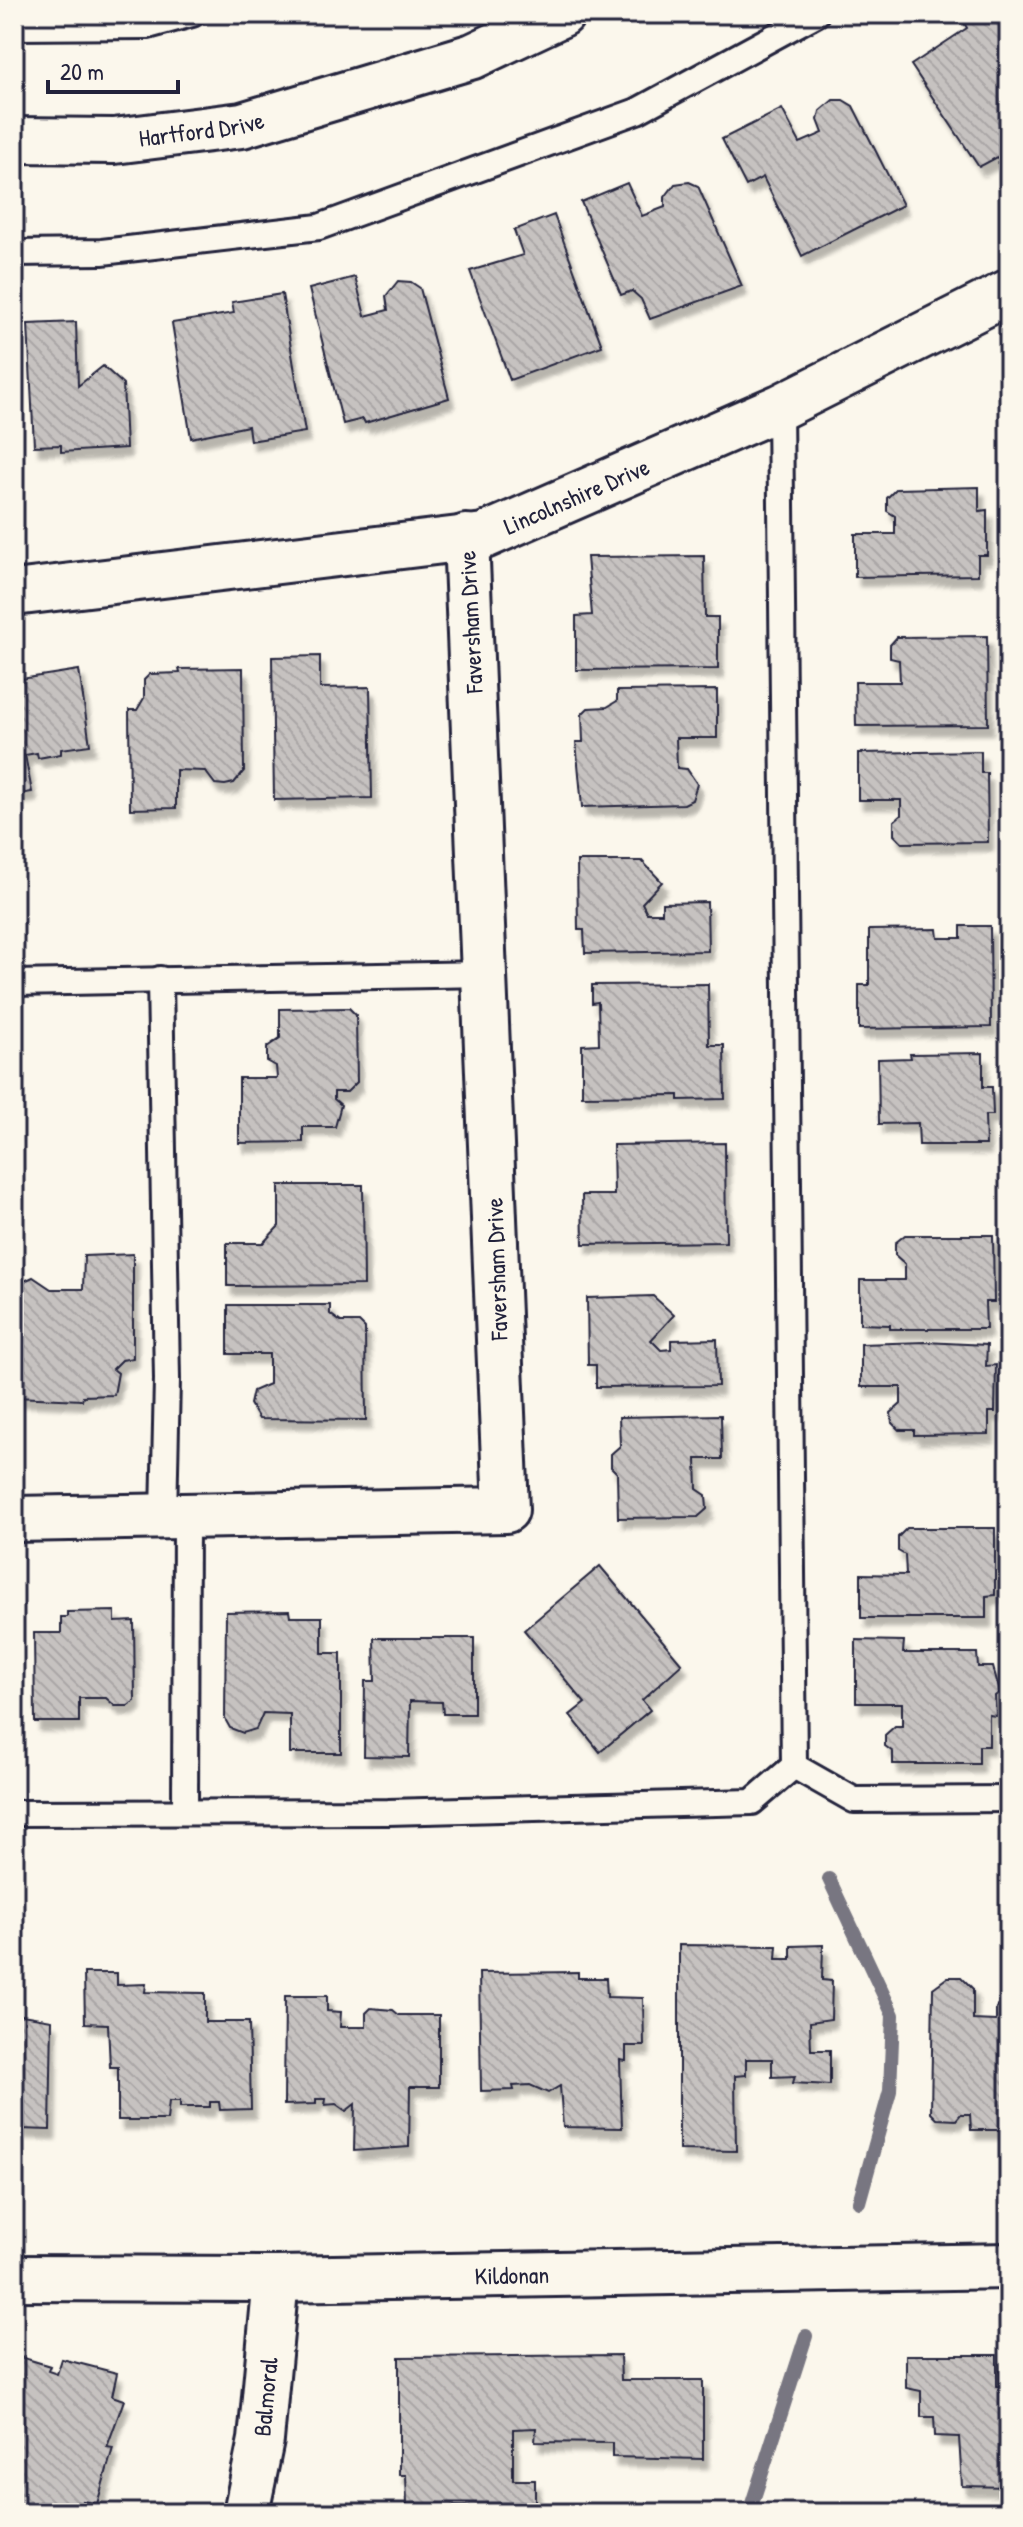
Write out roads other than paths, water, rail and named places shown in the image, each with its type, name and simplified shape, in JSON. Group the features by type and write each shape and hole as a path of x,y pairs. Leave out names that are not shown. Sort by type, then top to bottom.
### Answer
{"street":[{"name":"Hartford Drive","path":"14,140 114,141 242,125 473,56 562,14"},
{"name":"Lincolnshire Drive","path":"14,593 484,536 780,407 1009,292"},
{"name":"Faversham Drive","path":"14,1519 506,1510 466,537"},
{"name":"Kildonan","path":"14,2278 276,2279 1009,2266"},
{"name":"Balmoral","path":"246,2513 261,2440 276,2279"}],"lane":[{"path":"14,27 148,26 192,14"},
{"path":"14,253 102,252 319,227 637,111 816,14"},
{"path":"14,1813 388,1812 752,1802 794,1766 780,407"},
{"path":"14,983 486,974"},
{"path":"160,979 167,1379 185,1812"},
{"path":"794,1766 854,1800 1009,1799"}],"waterway":[{"path":"829,1879 893,2015 890,2091 859,2202"},
{"path":"749,2513 806,2336"}]}
